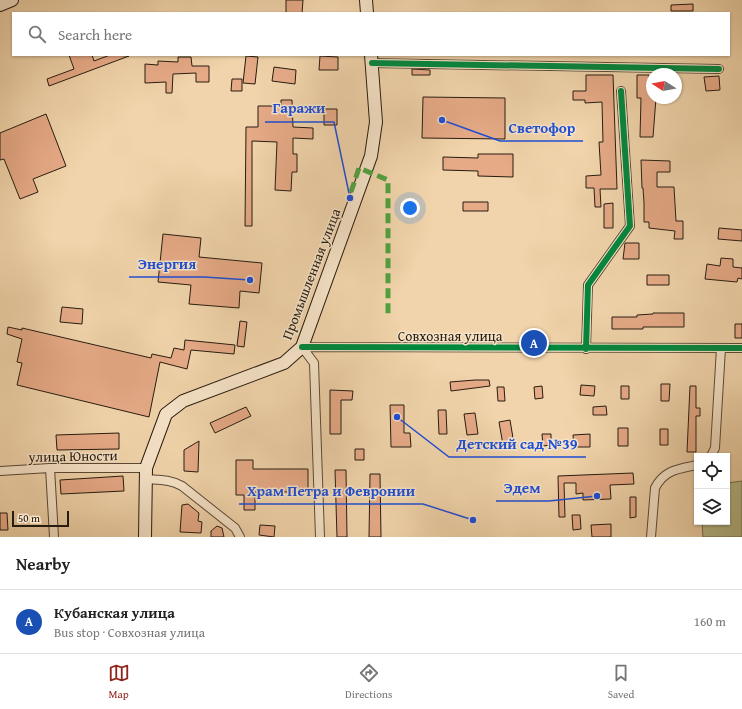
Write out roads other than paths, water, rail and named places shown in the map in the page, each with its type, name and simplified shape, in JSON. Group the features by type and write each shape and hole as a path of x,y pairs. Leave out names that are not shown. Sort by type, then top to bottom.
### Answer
{"main road":[{"path":"0,5 12,0"},
{"path":"366,0 367,12"},
{"name":"Промышленная улица","path":"145,537 146,474 166,414 182,401 284,363 294,356 302,347 371,156 376,122 372,59"}],"street":[{"path":"372,59 719,69"},
{"path":"586,349 588,285 630,226 621,91"},
{"path":"302,347 314,363 320,537"},
{"name":"Совхозная улица","path":"302,347 586,349 742,348"},
{"path":"712,453 715,448 721,348"},
{"path":"651,537 655,488 658,482 662,476 668,473 694,466"},
{"path":"50,468 54,537"},
{"name":"улица Юности","path":"0,471 50,468 146,474 173,481 182,486 235,528 240,537"}],"place":[{"name":"Светофор","path":"442,120"},
{"name":"Гаражи","path":"350,198"},
{"name":"Энергия","path":"250,280"},
{"name":"Кубанская улица","path":"534,343"},
{"name":"Детский сад №39","path":"397,417"},
{"name":"Эдем","path":"597,496"},
{"name":"Храм Петра и Февронии","path":"473,520"}]}
